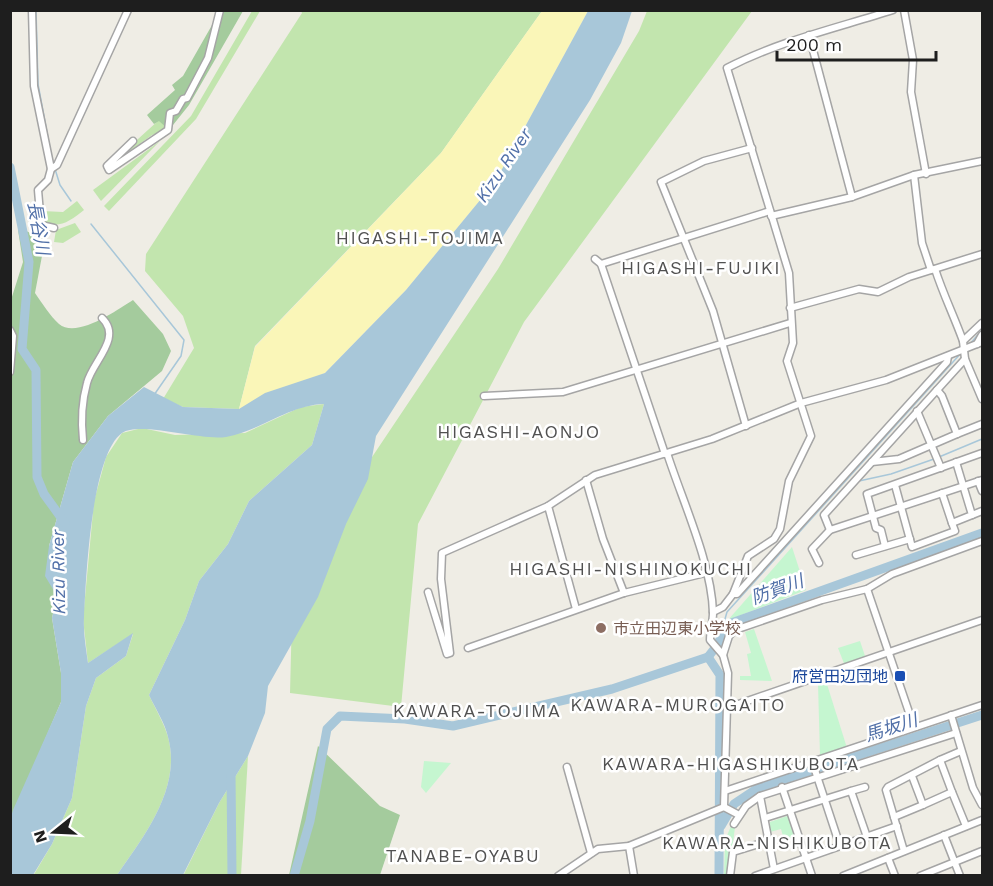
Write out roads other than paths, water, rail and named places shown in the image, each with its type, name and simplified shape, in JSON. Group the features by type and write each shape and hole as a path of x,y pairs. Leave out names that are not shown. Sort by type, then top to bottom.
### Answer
{"street":[{"path":"32,10 34,86 54,167"},
{"path":"54,228 41,225 38,190 48,180 128,10"},
{"path":"133,141 107,166 109,170 168,130 170,113 176,111 183,99 187,98 208,58 220,10"},
{"path":"713,612 723,607 733,594 748,556 774,540 780,529 789,481 811,436 787,361 793,344 790,323 789,273 727,68 756,54 809,35 893,10"},
{"path":"903,10 913,60 911,92 926,174"},
{"path":"809,35 852,197"},
{"path":"746,426 713,311 661,182 704,161 752,148"},
{"path":"601,264 683,236 852,197 914,175 982,161"},
{"path":"914,175 922,243 947,305 953,312 963,341 965,359 982,399"},
{"path":"790,308 859,289 878,292 982,254"},
{"path":"595,259 601,264 636,370 698,542 713,612 711,642 727,664 725,791 722,809"},
{"path":"84,440 82,417 88,380 110,337 108,324 102,318"},
{"path":"484,396 563,392 790,323"},
{"path":"963,341 982,323"},
{"path":"10,330 13,345 10,372"},
{"path":"428,592 447,654 450,653 441,579 442,553 548,506 586,480 746,426 801,403 886,380 980,343 982,335"},
{"path":"733,594 737,594 947,362 948,356"},
{"path":"824,515 965,359"},
{"path":"937,390 942,396 957,434"},
{"path":"917,411 941,468"},
{"path":"872,462 899,459 982,424"},
{"path":"885,546 881,530 876,528 867,494 982,453"},
{"path":"956,462 972,515"},
{"path":"586,480 603,539 624,593"},
{"path":"819,563 812,549 830,530 980,481 982,491"},
{"path":"895,485 912,547 955,531 942,493"},
{"path":"819,503 830,530"},
{"path":"548,506 576,609"},
{"path":"952,523 982,511"},
{"path":"856,555 910,539"},
{"path":"721,654 729,636 735,630 822,600 867,589 892,574 982,541"},
{"path":"468,648 624,593 705,573"},
{"path":"867,589 914,727"},
{"path":"727,708 982,620"},
{"path":"725,791 982,705"},
{"path":"951,716 973,788 982,805"},
{"path":"734,824 737,814 760,796 816,774 956,730"},
{"path":"904,851 886,790 888,786 961,752"},
{"path":"940,760 966,826"},
{"path":"812,763 840,846"},
{"path":"567,767 591,853"},
{"path":"912,776 923,805"},
{"path":"765,818 865,787"},
{"path":"782,788 812,876"},
{"path":"851,791 867,837"},
{"path":"894,817 952,792"},
{"path":"760,796 774,869"},
{"path":"558,876 591,853 608,847 629,846 722,809 737,814"},
{"path":"843,876 982,820"},
{"path":"755,876 897,826"},
{"path":"944,835 960,876"},
{"path":"730,876 732,852 768,841"},
{"path":"629,846 634,876"},
{"path":"920,876 982,851"},
{"path":"888,858 895,876"}],"water":[{"path":"588,11 632,11 621,43 590,100 376,436 368,479 346,524 318,597 268,686 265,713 248,756 219,803 183,875 117,875 149,828 165,793 170,775 171,756 168,737 149,695 185,620 199,581 228,544 249,501 312,445 324,404 311,405 287,413 239,434 226,437 142,429 122,433 112,446 103,466 92,519 84,623 88,663 133,633 126,656 96,678 86,706 72,798 52,844 33,875 11,875 10,820 61,702 61,673 52,618 57,596 45,576 49,546 73,462 108,416 144,387 183,407 239,409 265,393 325,373 406,290 495,182"}],"waterway":[{"path":"36,10 38,84 50,149"},
{"path":"69,146 123,28"},
{"name":"長谷川","path":"10,167 29,262 22,349 36,370 37,477 44,494 65,523"},
{"path":"55,169 60,185 71,201"},
{"path":"91,224 184,340 181,356 154,395"},
{"path":"969,345 982,330"},
{"path":"723,626 727,612 962,352"},
{"path":"939,457 982,439"},
{"path":"859,481 891,474 934,459"},
{"name":"防賀川","path":"708,657 719,643 723,626 982,533"},
{"name":"防賀川","path":"708,657 720,675 719,876"},
{"path":"294,876 310,821 327,729 340,716 405,719 453,726 612,689 708,657"},
{"name":"馬坂川","path":"721,826 734,804 758,788 982,715"},
{"name":"Kizu River","path":"231,773 232,876"}],"place":[{"name":"市立田辺東小学校","path":"601,628"},
{"name":"府営田辺団地","path":"900,676"}],"district":[{"name":"HIGASHI-TOJIMA","path":"420,237"},
{"name":"HIGASHI-FUJIKI","path":"701,267"},
{"name":"HIGASHI-AONJO","path":"519,431"},
{"name":"HIGASHI-NISHINOKUCHI","path":"631,568"},
{"name":"KAWARA-MUROGAITO","path":"678,704"},
{"name":"KAWARA-TOJIMA","path":"477,710"},
{"name":"KAWARA-HIGASHIKUBOTA","path":"731,763"},
{"name":"KAWARA-NISHIKUBOTA","path":"777,842"},
{"name":"TANABE-OYABU","path":"463,855"}]}
